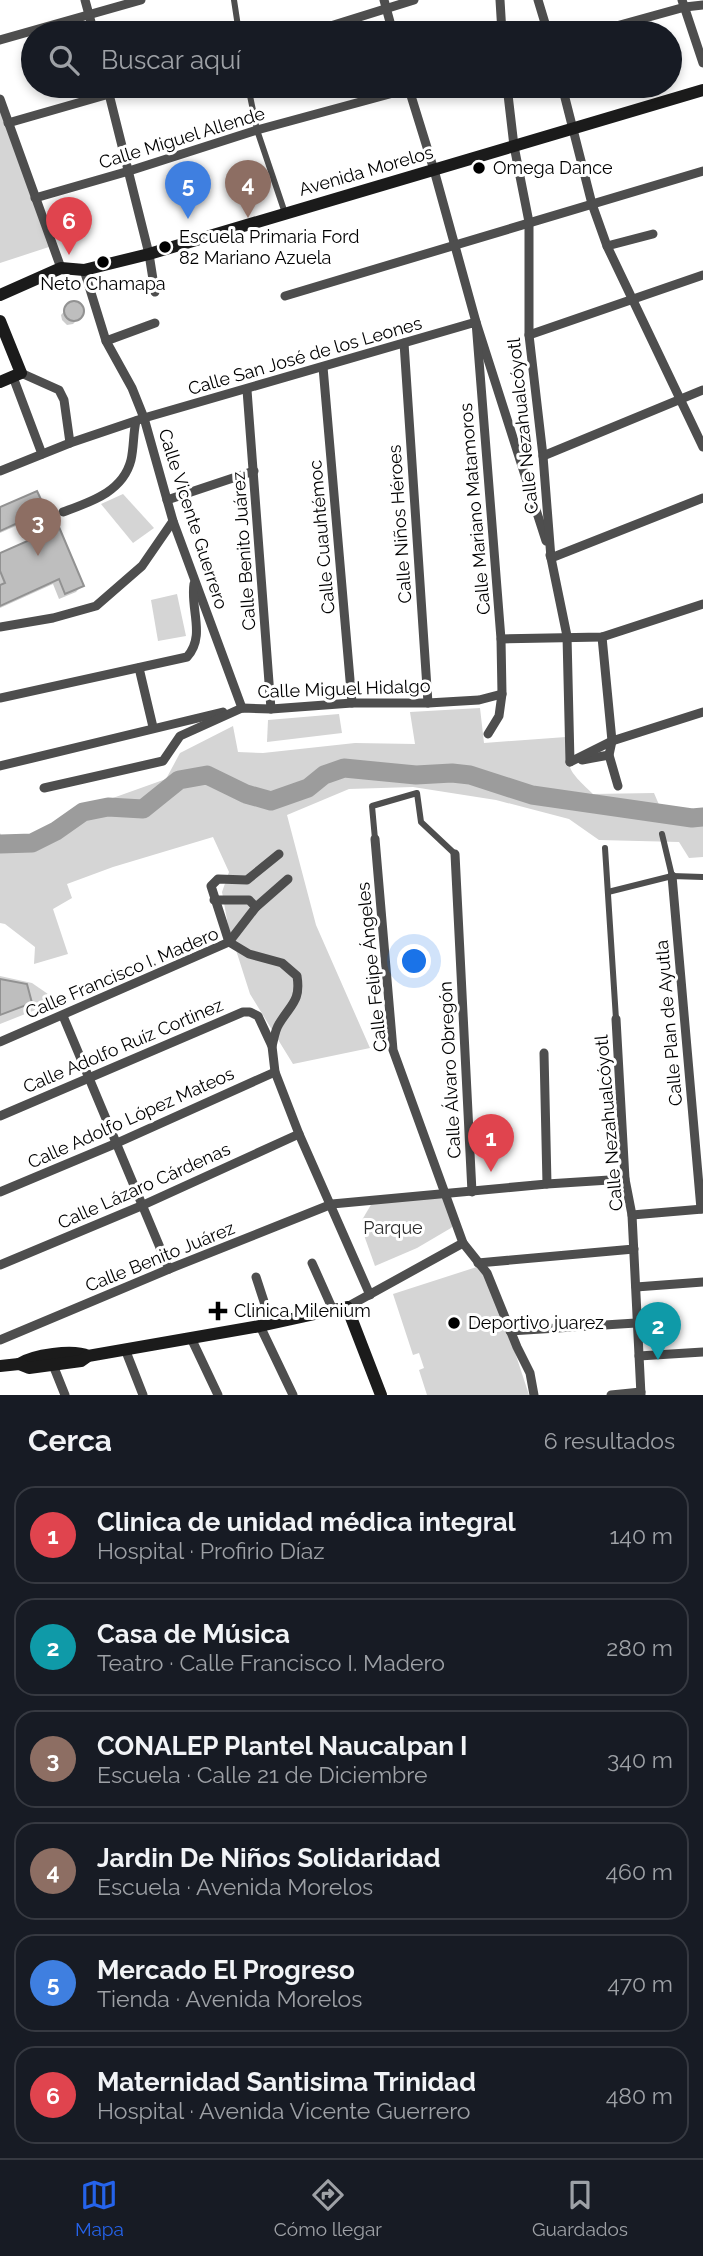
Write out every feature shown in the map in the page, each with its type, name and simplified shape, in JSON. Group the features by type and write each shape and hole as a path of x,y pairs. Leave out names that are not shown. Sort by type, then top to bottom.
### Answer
{"main road":[{"name":"Avenida Morelos","path":"682,96 703,90"},
{"name":"Avenida Morelos","path":"0,295 61,268 84,270 149,254 675,98"},
{"path":"0,321 11,377"},
{"path":"19,1364 29,1368 81,1361 88,1356 266,1325 347,1307 381,1395"},
{"path":"0,1366 19,1364 28,1358 79,1352 88,1356"}],"street":[{"path":"85,0 91,21"},
{"path":"68,21 141,0"},
{"path":"234,0 237,21"},
{"path":"340,21 385,4 414,0"},
{"path":"500,0 501,21"},
{"path":"538,0 544,21"},
{"path":"385,4 390,21"},
{"path":"683,4 703,63"},
{"path":"629,21 683,4 703,5"},
{"path":"0,40 21,34"},
{"path":"8,123 84,98"},
{"path":"110,98 149,254 155,292"},
{"path":"250,98 257,130 285,213"},
{"name":"Calle Miguel Allende","path":"35,198 369,98"},
{"path":"411,98 476,322 551,558 703,498"},
{"name":"Calle Nezahualcóyotl","path":"508,98 514,146 529,222 528,335 543,456 551,558 567,636 570,762"},
{"path":"565,98 592,204 607,246 703,447"},
{"path":"0,99 61,268"},
{"path":"285,296 703,171"},
{"path":"607,246 653,234"},
{"name":"Calle Vicente Guerrero","path":"84,270 106,341 132,388 173,521 242,708"},
{"path":"528,335 703,275"},
{"name":"Calle San José de los Leones","path":"0,471 70,443 140,420 476,322"},
{"name":"Calle Mariano Matamoros","path":"476,322 501,639 502,694 499,716 488,734"},
{"path":"106,341 155,323"},
{"name":"Calle Niños Héroes","path":"404,343 428,703"},
{"name":"Calle Cuauhtémoc","path":"323,367 352,703"},
{"path":"11,377 59,390 64,400 70,443"},
{"path":"11,377 43,454"},
{"name":"Calle Benito Juárez","path":"247,390 271,709"},
{"path":"543,456 703,390"},
{"path":"63,512 99,497 121,481 130,463 140,420"},
{"path":"167,500 254,471"},
{"path":"0,627 53,618 96,606 142,566 173,521"},
{"path":"0,698 187,657 193,649 197,633 192,594 194,580"},
{"path":"501,639 602,637 703,604"},
{"path":"602,637 612,741 609,755 618,786"},
{"path":"139,668 153,727"},
{"name":"Calle Miguel Hidalgo","path":"44,788 163,761 180,736 242,708 428,703 479,700 502,694"},
{"path":"0,766 153,727 242,708"},
{"path":"570,762 612,741 703,712"},
{"path":"570,762 609,755"},
{"name":"Calle Felipe Ángeles","path":"417,793 372,806 393,1050 463,1243 487,1273 530,1373 534,1395"},
{"name":"Calle Álvaro Obregón","path":"417,793 421,822 455,854 472,1192"},
{"name":"Calle Plan de Ayutla","path":"662,834 672,876 702,1209"},
{"name":"Calle Nezahualcóyotl","path":"605,848 625,1179 632,1214 641,1393"},
{"path":"229,942 211,886 218,879 247,880 279,854"},
{"path":"608,892 672,876 703,877"},
{"path":"229,942 256,907 288,879"},
{"path":"214,900 248,900 256,907"},
{"name":"Calle Francisco I. Madero","path":"0,1042 229,942 249,954 282,963 297,976 299,990 292,1008 278,1025 272,1046"},
{"name":"Calle Adolfo Ruíz Cortinez","path":"0,1116 243,1012 258,1016 272,1046"},
{"path":"63,1016 169,1269"},
{"path":"272,1046 275,1072 299,1134 370,1295"},
{"path":"544,1053 547,1184"},
{"name":"Calle Adolfo López Mateos","path":"0,1192 275,1072"},
{"name":"Calle Lázaro Cárdenas","path":"0,1265 141,1206 299,1134"},
{"name":"Calle Benito Juárez","path":"0,1340 332,1204 625,1179"},
{"path":"632,1214 702,1209"},
{"path":"347,1307 463,1243"},
{"path":"478,1264 634,1249"},
{"path":"312,1263 333,1310"},
{"path":"256,1277 266,1325 293,1395"},
{"path":"636,1287 703,1282"},
{"path":"510,1331 636,1323"},
{"path":"191,1339 218,1395"},
{"path":"125,1349 143,1395"},
{"path":"639,1356 703,1352"},
{"path":"53,1365 65,1395"},
{"path":"611,1395 641,1393"}],"green space":[{"path":"0,107 52,246 0,263"},
{"path":"123,494 154,528 133,543 101,504"},
{"path":"177,594 186,636 158,641 151,600"},
{"path":"480,708 484,743 566,737 571,769 593,794 654,793 660,807 703,810 703,857 689,858 679,842 599,840 569,819 496,800 413,787 349,789 287,815 316,925 370,1048 293,1064 250,994 228,925 222,892 229,872 213,837 67,884 72,898 53,909 68,954 34,964 35,947 0,923 0,833 7,847 32,839 82,809 166,779 180,753 233,726 238,752 263,753 355,743 415,744 410,712"},
{"path":"339,714 342,733 267,742 268,720"},
{"path":"0,976 32,983 58,1001 0,1024"},
{"name":"Parque","path":"442,1196 454,1224 451,1228 417,1248 375,1266 362,1220 372,1203"},
{"name":"Deportivo juarez","path":"486,1264 529,1395 427,1395 419,1370 424,1368 419,1353 413,1355 393,1294"}],"building":[{"path":"74,301 81,304 84,311 81,318 74,321 67,318 64,311 67,304"},
{"path":"37,491 46,510 0,531 0,507"},
{"path":"59,527 84,586 65,594 59,579 0,606 0,585 5,583 0,571 0,553"},
{"path":"0,979 27,984 32,1003 0,1015"}],"waterway":[{"path":"0,844 32,843 56,831 83,812 108,807 143,809 179,780 207,775 246,794 271,801 308,788 324,775 344,768 416,775 470,775 532,795 692,818 703,817"}],"place":[{"name":"Omega Dance","path":"479,168"},
{"name":"Jardin De Niños Solidaridad","path":"248,218"},
{"name":"Mercado El Progreso","path":"188,219"},
{"name":"Escuela Primaria Ford 82 Mariano Azuela","path":"165,247"},
{"name":"Maternidad Santisima Trinidad","path":"69,255"},
{"name":"Neto Chamapa","path":"103,262"},
{"name":"CONALEP Plantel Naucalpan I","path":"38,556"},
{"name":"Clinica de unidad médica integral","path":"491,1172"},
{"name":"Clinica Milenium","path":"218,1311"},
{"name":"Deportivo juarez","path":"454,1323"},
{"name":"Casa de Música","path":"658,1360"}]}
